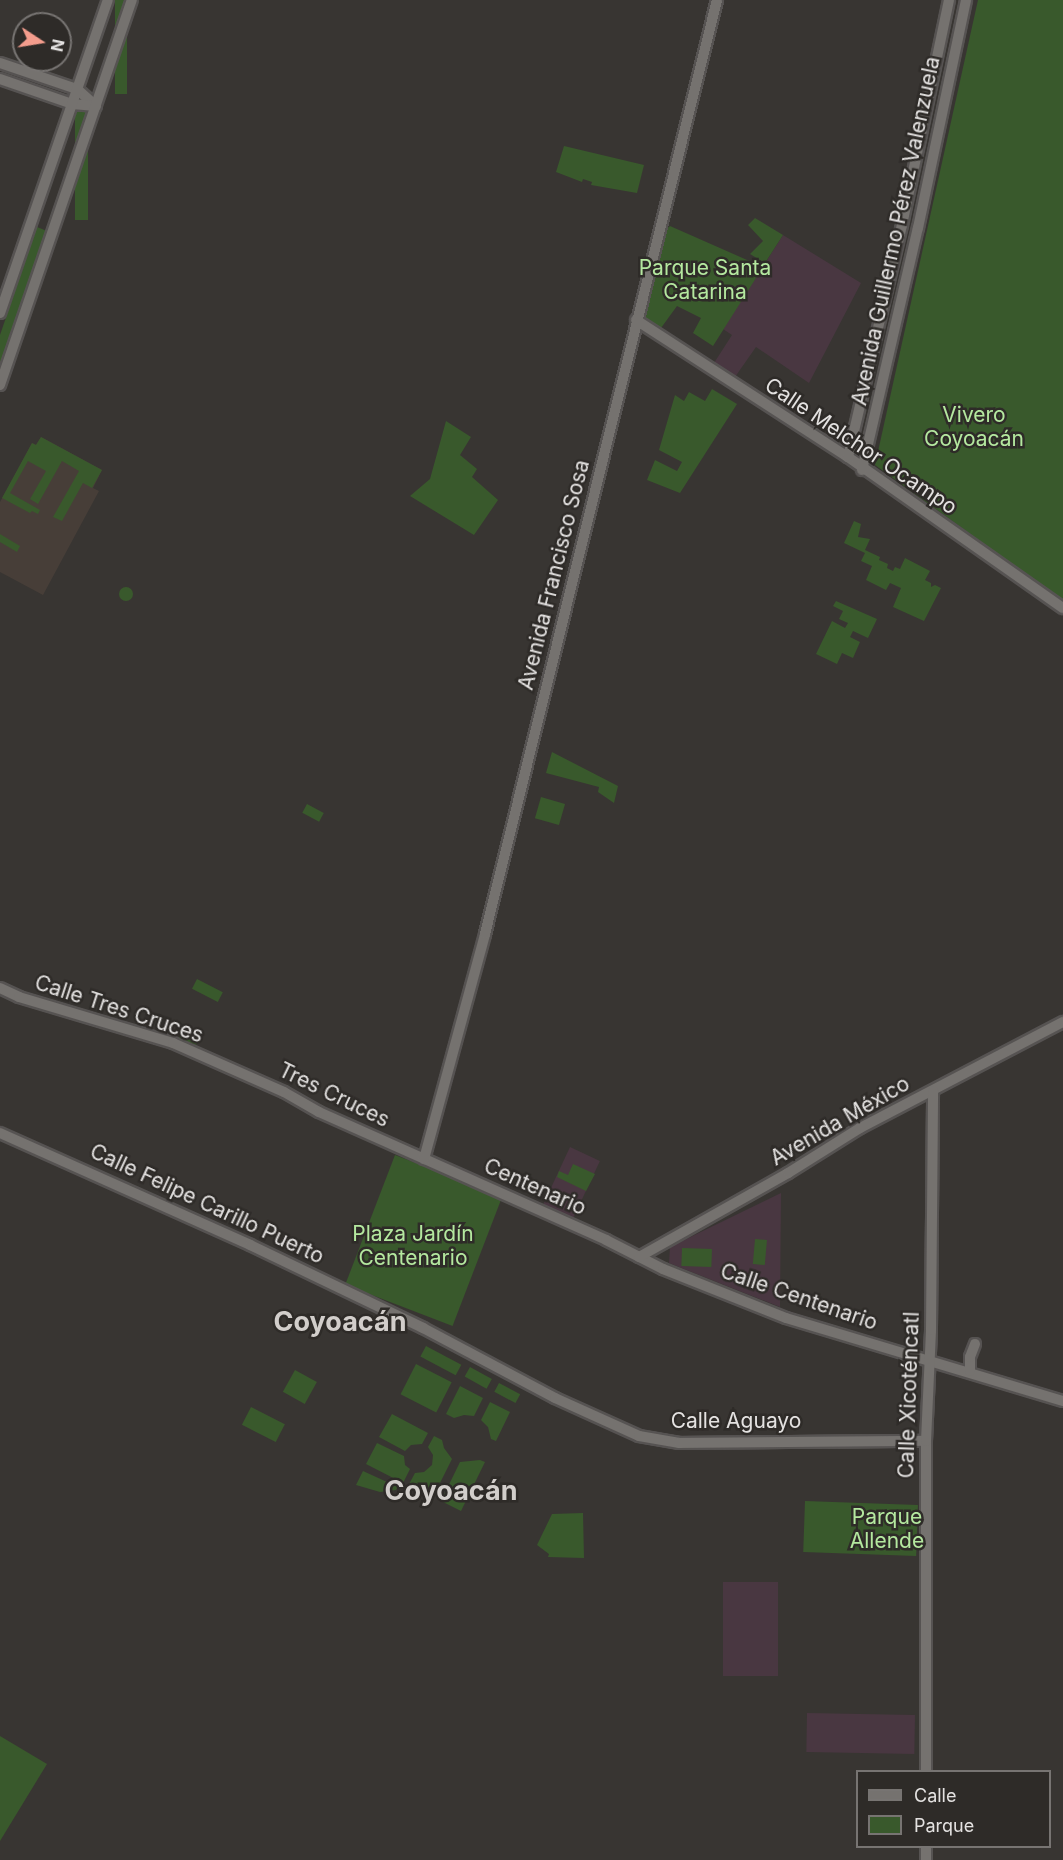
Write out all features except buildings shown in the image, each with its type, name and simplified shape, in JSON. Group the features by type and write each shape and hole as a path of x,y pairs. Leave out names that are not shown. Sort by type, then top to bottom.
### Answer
{"street":[{"path":"0,313 108,0"},
{"path":"0,385 132,0"},
{"name":"Avenida Francisco Sosa","path":"424,1159 494,900 717,0"},
{"name":"Avenida Guillermo Pérez Valenzuela","path":"848,457 902,225 949,0"},
{"name":"Avenida Guillermo Pérez Valenzuela","path":"865,472 966,0"},
{"path":"0,63 77,90 96,106"},
{"path":"0,79 72,104 96,106"},
{"name":"Calle Melchor Ocampo","path":"636,320 848,457 865,472 1063,608"},
{"name":"Calle Tres Cruces","path":"0,988 19,997 135,1030 227,1066"},
{"name":"Avenida México","path":"634,1254 788,1173 860,1128 1063,1022"},
{"name":"Tres Cruces","path":"227,1066 284,1092 319,1112 424,1159"},
{"name":"Calle Xicoténcatl","path":"926,1770 926,1441 933,1091"},
{"name":"Calle Felipe Carillo Puerto","path":"0,1133 152,1200 336,1286 555,1398"},
{"name":"Centenario","path":"424,1159 634,1254"},
{"name":"Calle Centenario","path":"634,1254 786,1318 970,1371 1063,1401"},
{"path":"970,1371 969,1357 975,1344"},
{"name":"Calle Aguayo","path":"555,1398 639,1436 679,1443 926,1441"}],"shaded area":[{"path":"783,235 861,283 809,383 756,347 735,377 714,363 732,335 723,329"},
{"path":"41,437 102,470 93,488 99,491 43,595 0,572 0,502 32,443 36,445"},
{"path":"570,1147 600,1161 572,1220 543,1206"},
{"path":"781,1193 780,1307 669,1263 670,1247"},
{"path":"723,1582 778,1582 778,1676 723,1676"},
{"path":"807,1713 915,1715 914,1754 806,1752"}],"green space":[{"path":"115,0 127,0 127,94 115,94"},
{"name":"Vivero Coyoacán","path":"978,0 1063,0 1063,601 875,465"},
{"path":"75,111 88,111 88,220 75,220"},
{"path":"564,146 644,165 637,193 591,185 592,182 583,179 582,182 556,172"},
{"path":"755,218 783,235 765,263 750,254 763,241 748,225"},
{"name":"Parque Santa Catarina","path":"670,226 763,267 713,346 693,333 701,318 677,306 661,328 644,317 665,230"},
{"path":"37,227 47,231 0,366 0,335"},
{"path":"712,389 737,404 680,493 647,480 655,460 677,471 682,462 659,450 675,395 684,401 689,392 705,401"},
{"path":"446,421 471,437 460,455 477,469 472,477 498,500 474,535 410,496 430,479"},
{"path":"41,437 102,470 92,488 83,483 62,521 53,517 79,471 62,461 38,504 30,499 46,471 28,461 10,493 40,510 38,514 32,511 30,513 2,498 32,443 36,445"},
{"path":"854,521 861,524 858,537 870,539 865,550 880,557 879,560 888,564 887,568 893,571 895,567 900,569 905,558 930,571 925,580 931,583 931,587 935,585 941,588 924,621 893,607 901,588 890,583 886,590 866,580 872,566 861,561 865,553 844,543"},
{"path":"0,534 20,546 17,552 0,542"},
{"path":"126,587 131,589 133,594 131,599 126,601 121,599 119,594 121,589"},
{"path":"836,601 877,619 868,638 853,631 850,637 860,642 853,658 842,653 837,664 816,654 832,621 845,628 848,623 839,619 843,611 833,606"},
{"path":"552,752 618,786 614,803 598,792 599,787 546,773"},
{"path":"541,797 565,804 559,825 535,818"},
{"path":"307,804 324,813 319,822 302,813"},
{"path":"197,979 223,992 218,1002 192,989"},
{"path":"184,1029 200,1037 196,1045 179,1038"},
{"name":"Plaza Jardín Centenario","path":"395,1155 502,1196 453,1326 345,1285"},
{"path":"573,1164 595,1174 586,1191 557,1177 559,1171 568,1175"},
{"path":"755,1239 767,1240 765,1265 753,1264"},
{"path":"682,1248 712,1249 711,1267 681,1266"},
{"path":"426,1346 461,1365 456,1375 420,1357"},
{"path":"416,1364 452,1382 436,1412 401,1394"},
{"path":"470,1367 492,1379 487,1389 465,1377"},
{"path":"295,1370 317,1382 305,1404 283,1392"},
{"path":"499,1383 520,1394 515,1403 494,1392"},
{"path":"460,1386 483,1398 474,1416 464,1415 454,1418 446,1414"},
{"path":"490,1402 510,1412 496,1441 491,1439 488,1427 481,1420"},
{"path":"251,1407 285,1424 276,1442 242,1425"},
{"path":"392,1414 428,1433 422,1444 411,1445 405,1451 379,1437"},
{"path":"434,1436 442,1440 444,1448 452,1459 433,1497 408,1486 415,1473 424,1472 432,1465 433,1455 428,1447"},
{"path":"377,1443 404,1456 405,1465 410,1469 403,1483 366,1464"},
{"path":"480,1460 485,1462 461,1511 441,1501 460,1462"},
{"path":"363,1471 398,1487 396,1490 380,1492 356,1485"},
{"name":"Parque Allende","path":"805,1501 918,1505 916,1556 803,1552"},
{"path":"583,1513 584,1558 548,1557 549,1554 537,1545 552,1514"},
{"path":"0,1736 47,1764 0,1841"}],"district":[{"name":"Coyoacán","path":"340,1322"},
{"name":"Coyoacán","path":"451,1491"}]}
